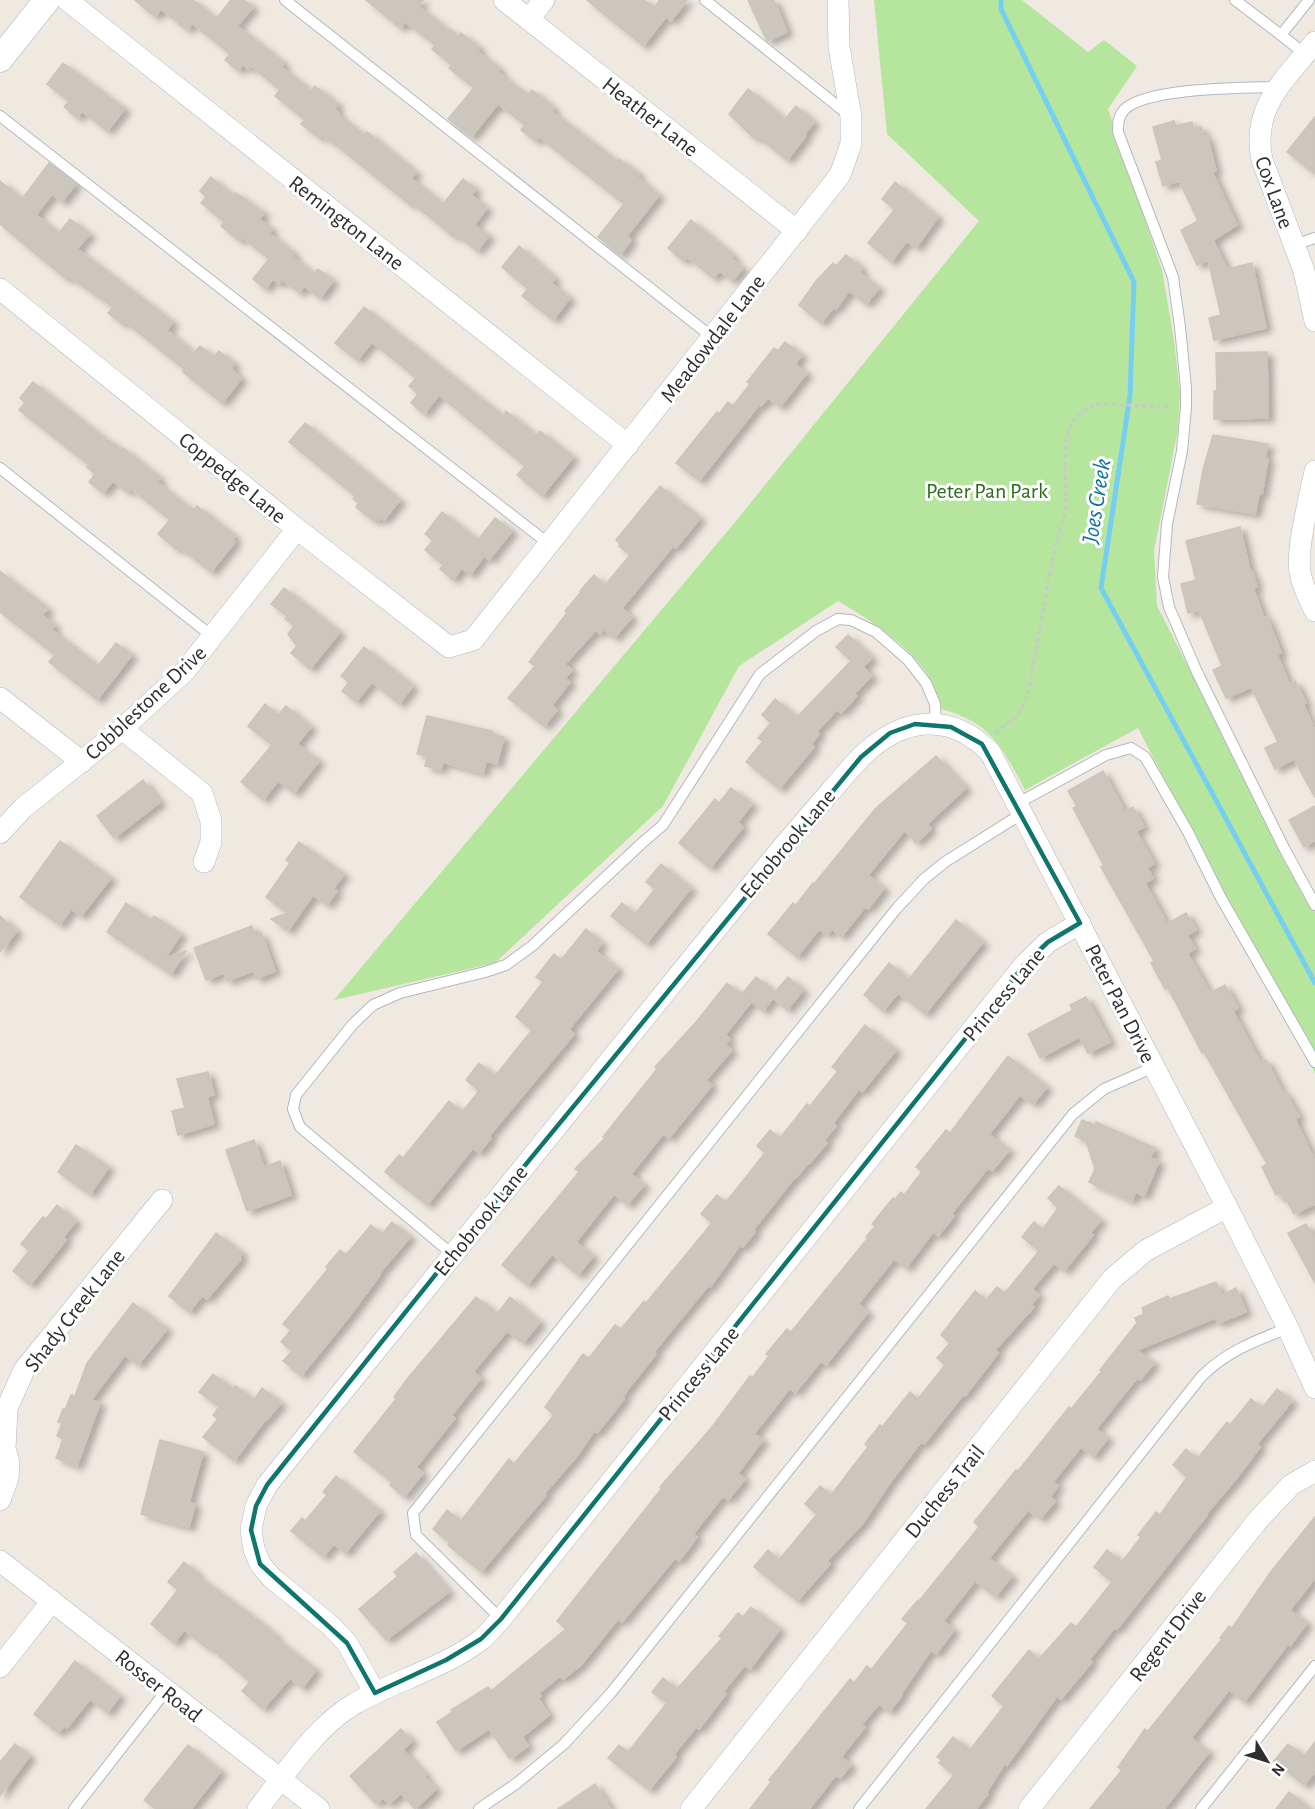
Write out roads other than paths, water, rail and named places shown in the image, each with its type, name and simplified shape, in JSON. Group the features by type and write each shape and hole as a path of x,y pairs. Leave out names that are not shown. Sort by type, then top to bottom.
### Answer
{"street":[{"path":"0,58 47,0"},
{"name":"Remington Lane","path":"67,0 628,445"},
{"name":"Heather Lane","path":"504,0 797,231"},
{"path":"529,19 544,0"},
{"name":"Meadowdale Lane","path":"473,640 840,175 851,144 851,117 838,47 838,0"},
{"name":"Cox Lane","path":"1310,48 1266,107 1260,125 1258,144 1304,271 1315,321"},
{"name":"Coppedge Lane","path":"0,289 297,529 449,647 473,640"},
{"path":"1315,471 1300,554 1303,568 1302,583 1315,611"},
{"name":"Cobblestone Drive","path":"0,832 23,808 122,729 185,671 297,529"},
{"path":"0,698 82,762"},
{"name":"Peter Pan Drive","path":"861,757 890,733 915,724 936,723 967,734 990,752 1227,1207 1288,1328 1315,1388"},
{"path":"122,729 202,793 211,820 211,842 204,862"},
{"name":"Echobrook Lane","path":"375,1694 347,1643 330,1625 272,1578 260,1564 254,1549 251,1530 256,1506 267,1485 452,1254 776,855 861,757"},
{"name":"Princess Lane","path":"258,1809 314,1738 333,1719 354,1704 446,1660 481,1639 501,1619 1025,964 1048,942 1080,923"},
{"name":"Shady Creek Lane","path":"0,1500 8,1478 9,1463 5,1449 7,1408 24,1370 162,1200"},
{"name":"Duchess Trail","path":"691,1809 1112,1279 1145,1251 1227,1207"},
{"name":"Regent Drive","path":"1029,1809 1258,1520 1291,1485 1315,1471"},
{"name":"Rosser Road","path":"0,1561 319,1809"},
{"path":"0,1666 52,1601"}],"lane":[{"path":"285,0 712,337"},
{"path":"705,0 851,117"},
{"path":"1235,0 1281,35 1310,48"},
{"path":"1281,35 1309,0"},
{"path":"1280,87 1219,88 1142,100 1126,108 1118,118 1118,132 1173,277 1186,388 1182,451 1167,524 1163,577 1169,607 1197,672 1284,848 1315,905"},
{"path":"0,116 549,544"},
{"path":"1294,244 1315,238"},
{"path":"0,468 213,637"},
{"path":"452,1254 300,1127 293,1109 296,1095 353,1024 373,1005 400,993 506,965 532,946 663,825 760,674 816,631 838,619 851,620 876,632 908,660 926,683 935,704 936,723"},
{"path":"501,1619 416,1535 413,1513 897,908 924,879 945,862 1021,808 1106,755 1131,748 1145,757 1188,832 1232,917 1315,1062"},
{"path":"479,1809 517,1783 564,1744 610,1694 1073,1114 1104,1089 1154,1067"},
{"path":"859,1809 1201,1377 1217,1361 1245,1345 1288,1328"},
{"path":"1201,1809 1315,1666"},
{"path":"74,1809 166,1691"}],"waterway":[{"name":"Joes Creek","path":"1001,0 1001,9 1134,282 1130,396 1101,588 1315,983"}],"park label":[{"name":"Peter Pan Park","path":"987,490"}]}
